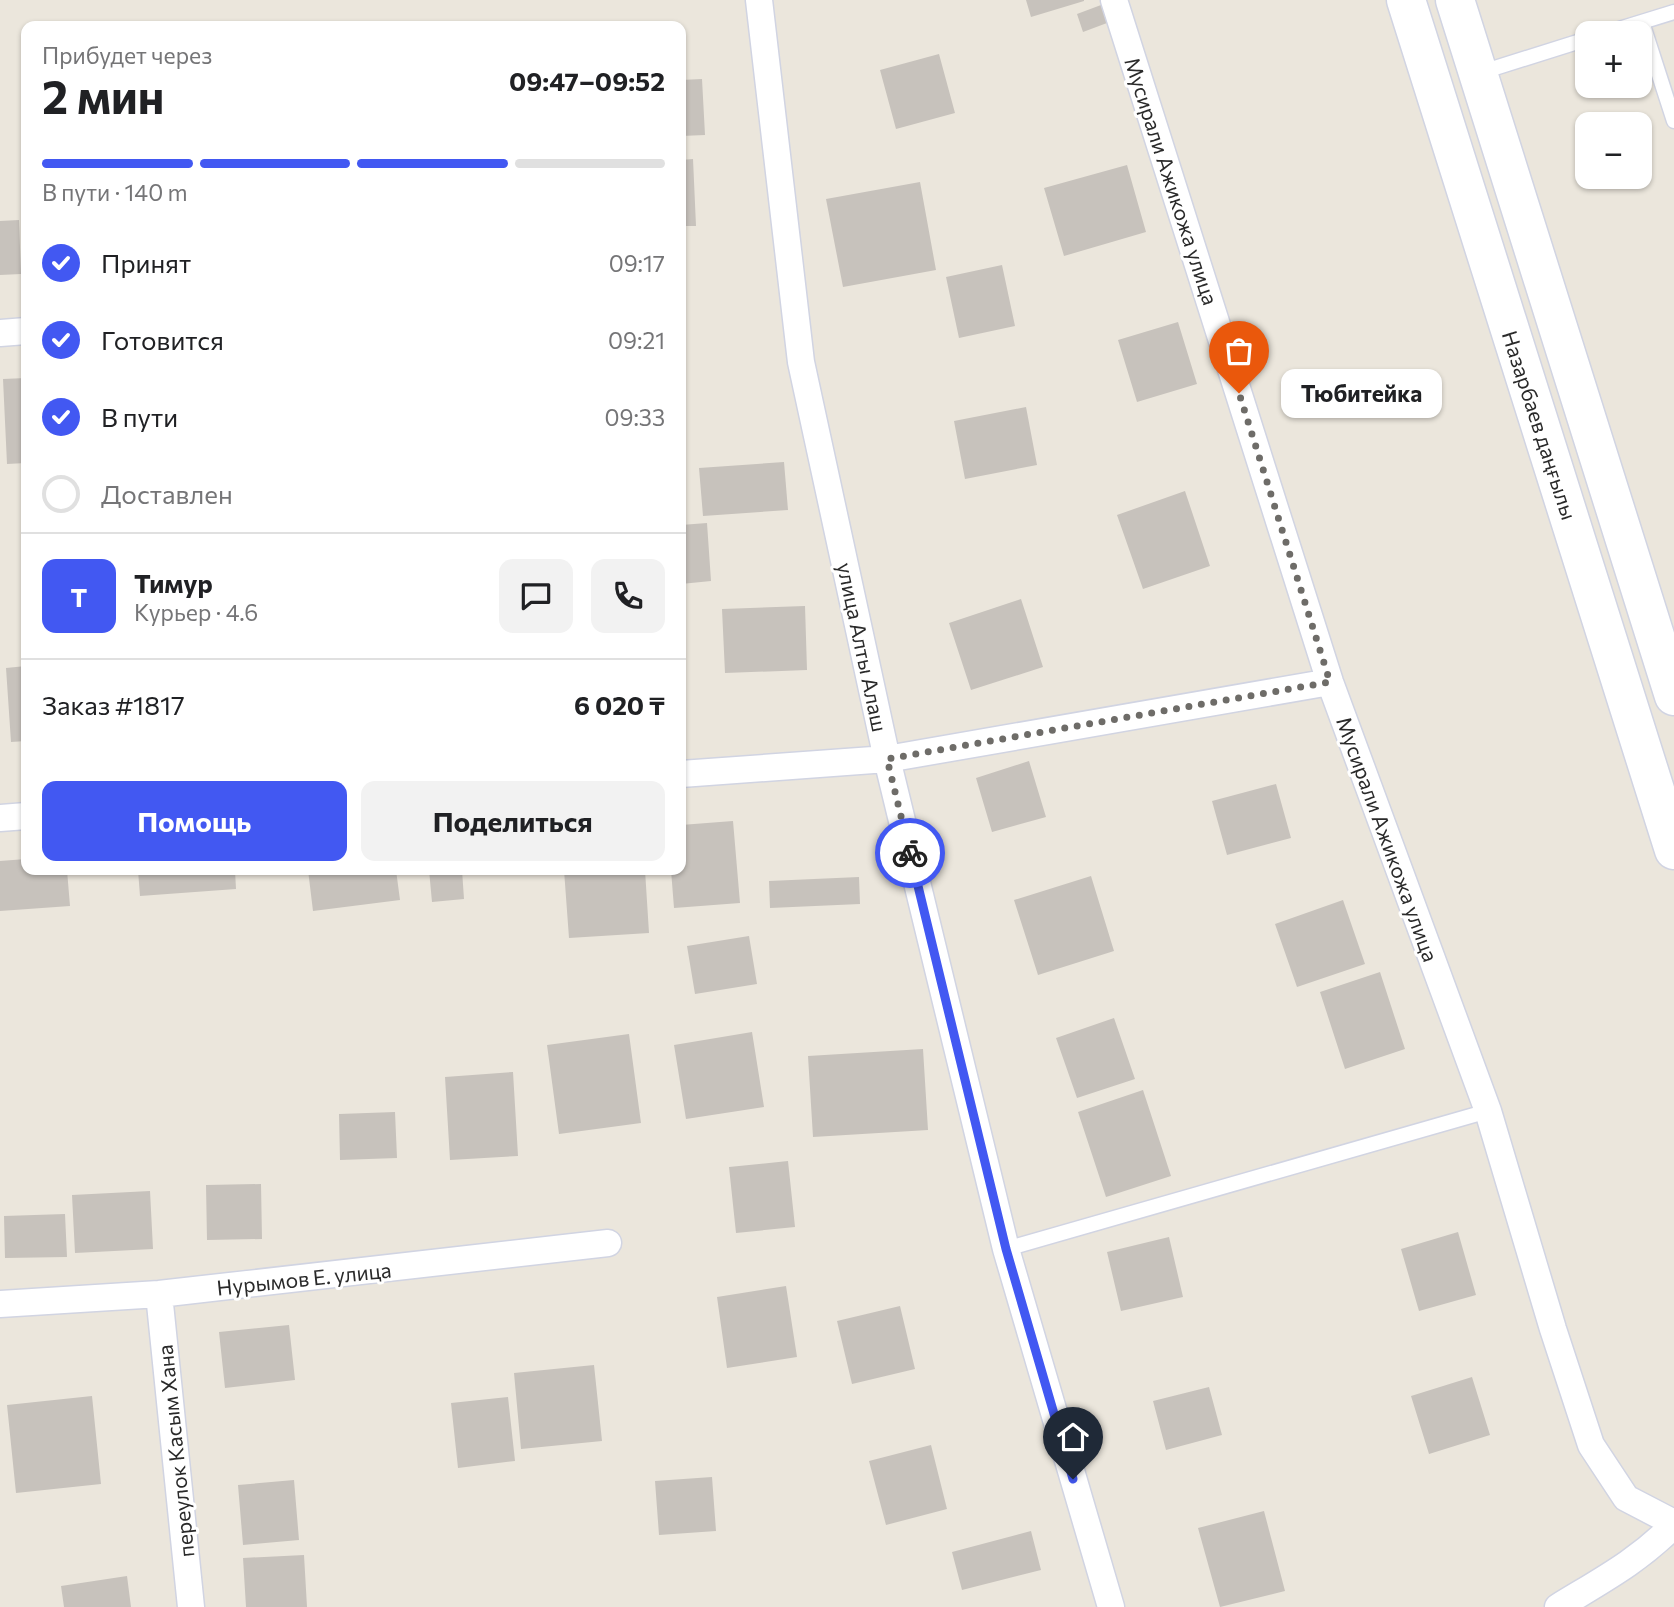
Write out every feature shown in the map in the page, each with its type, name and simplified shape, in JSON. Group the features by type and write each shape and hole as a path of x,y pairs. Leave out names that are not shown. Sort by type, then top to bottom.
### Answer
{"main road":[{"name":"Назарбаев даңғылы","path":"1406,0 1674,850"},
{"path":"1455,0 1674,696"}],"street":[{"name":"улица Алты Алаш","path":"759,0 801,362 887,759 1006,1249 1111,1607"},
{"name":"Мусирали Ажикожа улица","path":"1114,0 1330,682 1489,1111 1553,1329 1591,1445 1626,1498 1674,1524"},
{"path":"0,334 21,332"},
{"path":"686,774 887,759 1330,682"},
{"path":"0,818 21,816"},
{"name":"Нурымов Е. улица","path":"0,1304 159,1294 608,1243"},
{"name":"переулок Касым Хана","path":"159,1294 191,1607"},
{"path":"1558,1607 1620,1571 1650,1549 1674,1524"}],"lane":[{"path":"1644,21 1671,8"},
{"path":"1478,73 1575,43"},
{"path":"1652,53 1674,121"},
{"path":"1006,1249 1489,1111"}],"building":[{"path":"1026,0 1084,0 1084,1 1031,17"},
{"path":"1101,5 1107,23 1083,32 1077,14"},
{"path":"939,54 955,113 896,129 880,70"},
{"path":"702,79 705,135 686,136 686,80"},
{"path":"693,159 696,226 686,226 686,160"},
{"path":"1127,165 1146,232 1064,256 1044,188"},
{"path":"920,182 936,270 843,287 826,199"},
{"path":"19,220 21,274 0,275 0,221"},
{"path":"1002,265 1015,326 959,338 946,277"},
{"path":"1178,322 1197,384 1137,402 1118,340"},
{"path":"21,378 21,463 7,464 3,379"},
{"path":"1026,407 1037,465 965,479 954,421"},
{"path":"784,462 788,510 703,516 699,468"},
{"path":"1185,491 1210,566 1143,589 1117,515"},
{"path":"707,523 711,581 686,584 686,525"},
{"path":"1021,599 1043,667 971,690 949,623"},
{"path":"805,606 807,670 725,673 722,609"},
{"path":"21,666 21,741 11,742 6,668"},
{"path":"1029,761 1046,817 992,832 976,778"},
{"path":"1276,784 1291,838 1227,855 1212,801"},
{"path":"733,821 740,903 674,908 671,875 686,875 686,825"},
{"path":"21,859 21,875 67,875 70,906 0,911 0,861"},
{"path":"138,875 235,875 236,889 140,896"},
{"path":"309,875 397,875 400,900 313,911"},
{"path":"429,875 462,875 464,899 432,902"},
{"path":"564,875 645,875 649,933 569,938"},
{"path":"1091,876 1114,951 1038,975 1014,900"},
{"path":"859,877 860,904 770,908 769,881"},
{"path":"1343,900 1365,964 1297,987 1275,924"},
{"path":"749,936 757,984 695,994 687,946"},
{"path":"1380,972 1405,1049 1345,1069 1320,992"},
{"path":"1114,1018 1135,1079 1077,1098 1056,1038"},
{"path":"752,1032 764,1107 686,1119 674,1045"},
{"path":"629,1034 641,1123 559,1134 547,1045"},
{"path":"923,1049 928,1130 813,1137 808,1056"},
{"path":"513,1072 518,1156 450,1160 445,1077"},
{"path":"1143,1090 1171,1176 1106,1197 1078,1112"},
{"path":"395,1112 397,1158 340,1160 339,1114"},
{"path":"788,1161 795,1227 736,1233 729,1167"},
{"path":"261,1184 262,1239 207,1240 206,1185"},
{"path":"150,1191 153,1249 75,1253 72,1195"},
{"path":"65,1214 67,1257 5,1258 4,1216"},
{"path":"1458,1232 1476,1295 1419,1311 1401,1249"},
{"path":"1169,1237 1183,1297 1121,1311 1107,1252"},
{"path":"786,1286 797,1357 727,1368 717,1297"},
{"path":"900,1306 915,1369 852,1384 837,1321"},
{"path":"289,1325 295,1380 225,1388 219,1332"},
{"path":"594,1365 602,1441 521,1449 514,1373"},
{"path":"1472,1377 1490,1435 1429,1454 1411,1396"},
{"path":"1209,1387 1222,1435 1166,1450 1153,1401"},
{"path":"92,1396 101,1484 16,1493 7,1405"},
{"path":"508,1397 515,1461 458,1468 451,1403"},
{"path":"931,1445 947,1509 886,1525 869,1461"},
{"path":"712,1477 716,1531 659,1535 655,1481"},
{"path":"294,1480 299,1540 243,1545 238,1485"},
{"path":"1264,1511 1285,1591 1220,1607 1198,1528"},
{"path":"1031,1531 1041,1570 962,1590 952,1552"},
{"path":"304,1555 307,1607 246,1607 243,1558"},
{"path":"127,1576 131,1607 64,1607 61,1586"}],"way so far":[{"path":"910,853 887,759 1330,682 1239,393"}],"place":[{"name":"Тюбитейка","path":"1239,393"}],"route":[{"path":"910,853 1006,1249 1073,1479"}]}
